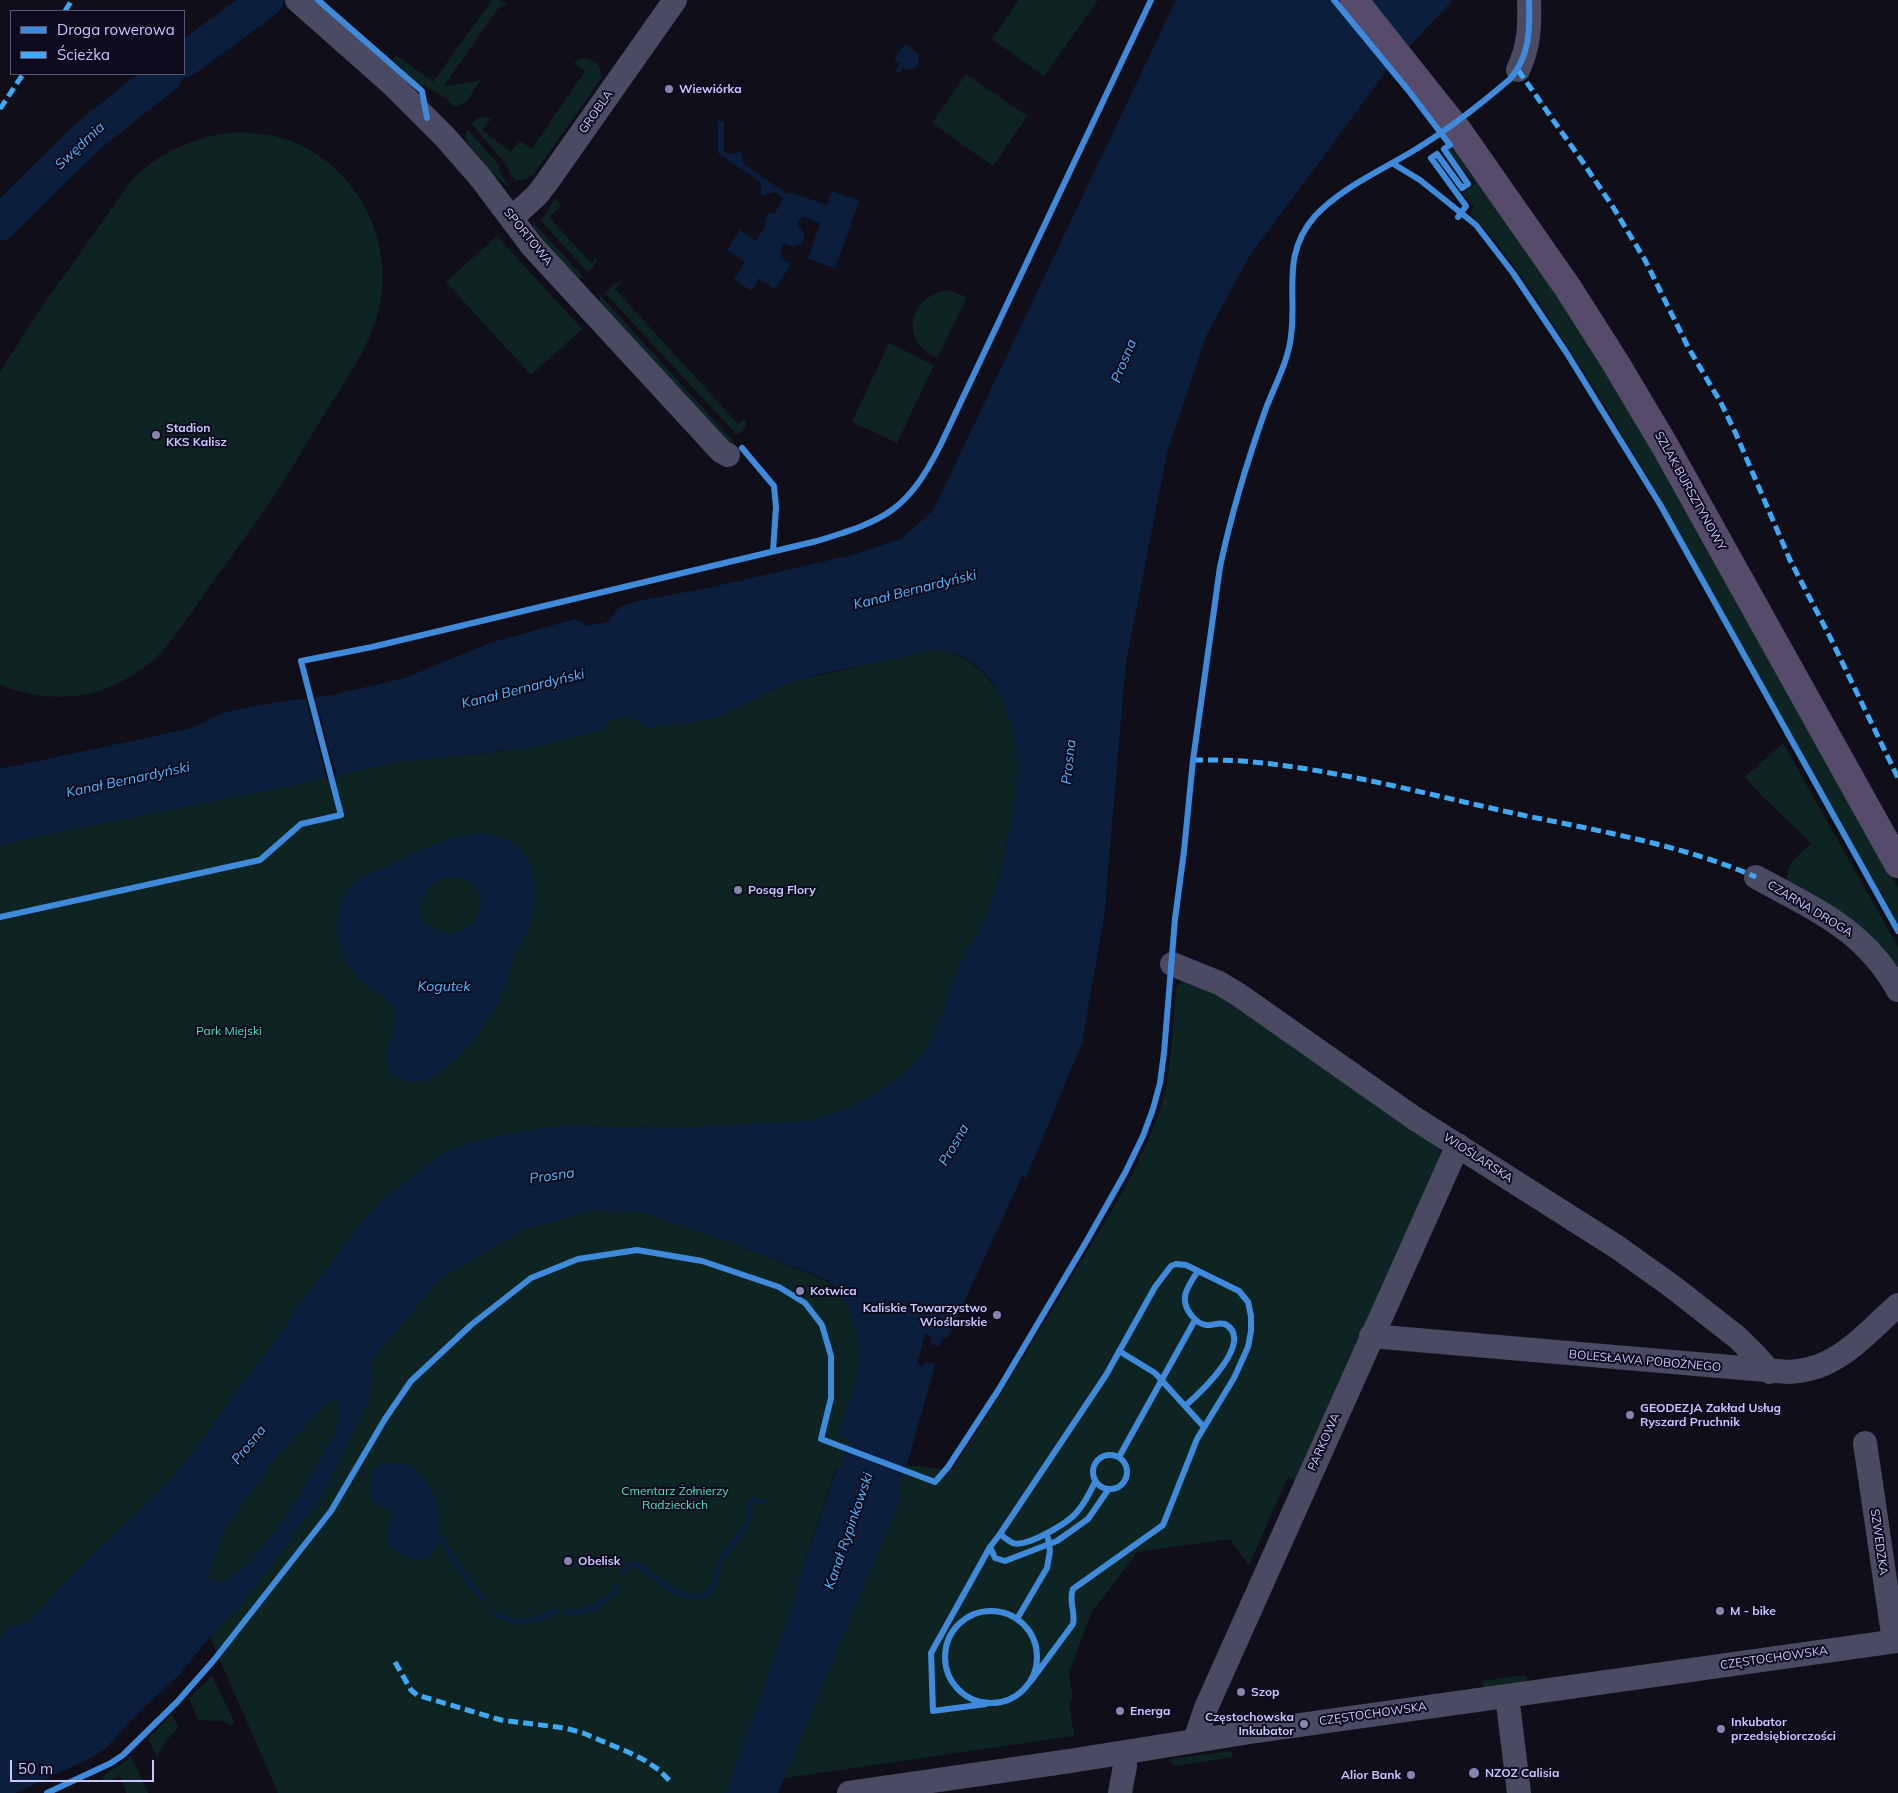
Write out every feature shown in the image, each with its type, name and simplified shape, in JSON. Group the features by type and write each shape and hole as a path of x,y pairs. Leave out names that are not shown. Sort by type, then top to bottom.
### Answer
{"main road":[{"name":"SZLAK BURSZTYNOWY","path":"1354,0 1453,124 1568,288 1615,362 1670,455 1898,864"}],"street":[{"name":"SPORTOWA","path":"297,0 325,23 433,124 480,177 532,246 721,451 728,455"},
{"name":"GROBLA","path":"512,218 537,195 547,182 675,0"},
{"path":"1518,70 1525,55 1529,39 1529,0"},
{"name":"CZARNA DROGA","path":"1756,877 1834,920 1853,934 1880,961 1898,990"},
{"name":"WIOŚLARSKA","path":"1172,964 1211,980 1239,995 1414,1118 1616,1248 1673,1287 1738,1338 1770,1372"},
{"name":"PARKOWA","path":"1195,1740 1206,1708 1458,1145"},
{"name":"BOLESŁAWA POBOŻNEGO","path":"1371,1336 1770,1372 1790,1372 1807,1370 1825,1364 1851,1346 1898,1305"},
{"name":"SZWEDZKA","path":"1865,1443 1896,1641"},
{"name":"CZĘSTOCHOWSKA","path":"849,1793 1195,1740 1896,1641"},
{"path":"1507,1696 1519,1793"},
{"path":"1120,1793 1125,1766 1125,1752"}],"green space":[{"path":"492,0 500,0 508,5 499,7 443,87 481,80 466,102 455,107 444,97 415,80 393,60 396,55 433,82"},
{"path":"1019,0 1098,0 1044,76 992,39"},
{"path":"581,58 590,59 597,63 601,70 601,79 534,174 524,180 516,180 504,162 471,123 480,117 491,119 482,130 511,152 520,141 532,149 585,71 574,63"},
{"path":"966,74 1027,116 993,166 932,123"},
{"path":"467,129 498,164 501,174 510,187 499,180 469,146 466,139"},
{"name":"Stadion KKS Kalisz","path":"228,133 260,134 291,141 315,153 336,169 353,189 367,211 376,235 382,261 382,287 374,327 354,367 279,489 171,641 155,658 124,680 94,692 79,695 63,697 31,694 0,685 0,372 41,308 132,180 153,162 188,143"},
{"path":"1456,145 1611,375 1898,887 1898,923 1624,436 1526,283 1470,213 1474,207 1462,193 1475,184 1449,151"},
{"path":"555,198 561,206 549,217 591,263 597,257 596,263 588,272 541,221"},
{"path":"533,222 585,279 576,277 534,231"},
{"path":"497,236 582,329 531,375 446,282"},
{"path":"622,282 615,289 738,424 745,418 745,426 741,432 737,435 605,293 615,284"},
{"path":"948,290 967,297 937,358 923,349 915,338 913,320 916,311 929,297 938,292"},
{"path":"599,294 734,442 725,441 600,305"},
{"path":"889,343 934,365 897,443 852,422"},
{"name":"Park Miejski","path":"941,650 961,657 977,668 991,682 1002,699 1015,737 1018,778 1015,804 1002,863 987,915 958,968 937,1029 917,1061 894,1081 867,1098 838,1112 809,1121 673,1128 568,1126 541,1128 470,1142 429,1163 382,1200 363,1221 303,1299 283,1330 190,1456 162,1488 72,1575 29,1621 18,1626 7,1627 0,1639 0,845 391,763 514,750 609,720 629,716 648,728 704,720 722,715 793,682 894,658"},
{"path":"1783,743 1898,947 1898,971 1787,881 1788,870 1791,865 1798,855 1811,843 1745,777"},
{"path":"1182,982 1199,984 1223,994 1435,1141 1441,1152 1440,1163 1297,1481 1288,1477 1249,1565 1230,1539 1138,1552 1091,1613 1069,1673 1073,1700 1069,1701 1074,1736 784,1778 903,1492 897,1490 907,1465 952,1470 1046,1320 1110,1213 1142,1153 1159,1112 1167,1082 1176,988"},
{"name":"Cmentarz Żołnierzy Radzieckich","path":"594,1210 646,1213 727,1241 829,1282 846,1304 854,1325 858,1344 858,1364 850,1440 840,1469 836,1468 798,1581 796,1596 726,1793 278,1793 210,1637 248,1596 283,1550 369,1399 373,1358 440,1279 525,1229"},
{"path":"333,1397 339,1404 336,1433 281,1524 247,1566 220,1583 208,1577 225,1529 274,1459"},
{"path":"1525,1675 1528,1683 1486,1689 1482,1681"},
{"path":"212,1676 234,1721 232,1726 222,1721 198,1720 189,1698"},
{"path":"172,1714 178,1728 164,1743 157,1757 148,1739"},
{"path":"1230,1751 1233,1757 1173,1766 1170,1759"},
{"path":"131,1756 148,1793 127,1793 120,1776 106,1783 102,1776"}],"water":[{"path":"1176,0 1453,0 1387,70 1249,257 1207,334 1168,449 1126,661 1104,917 1082,1043 1026,1178 1022,1176 947,1339 943,1336 907,1465 897,1489 903,1492 778,1793 726,1793 796,1596 798,1581 837,1468 840,1469 850,1440 838,1435 856,1381 858,1344 854,1325 846,1304 829,1281 727,1241 646,1213 594,1210 525,1229 440,1279 373,1358 369,1399 325,1491 248,1596 210,1637 179,1675 139,1712 105,1749 91,1758 15,1793 0,1793 0,1639 7,1627 18,1626 29,1621 72,1575 162,1488 190,1456 283,1330 303,1299 363,1221 382,1200 429,1163 451,1150 470,1142 541,1128 568,1126 673,1128 809,1121 853,1106 882,1089 917,1060 932,1039 957,970 987,914 1003,859 1011,821 1017,783 1017,765 1016,747 1007,711 988,677 975,665 959,655 931,651 798,680 724,714 707,719 648,728 629,716 609,720 602,730 537,747 391,763 290,786 0,845 0,769 193,728 222,713 271,703 332,695 405,678 490,643 575,619 587,626 608,622 619,607 637,601 708,588 856,554 901,539 933,511","holes":["333,1397 339,1404 336,1433 281,1524 247,1566 220,1583 208,1577 225,1529 274,1459"]},
{"path":"905,44 918,53 919,62 915,68 907,70 903,67 899,74 896,70 900,63 894,59"},
{"path":"718,121 724,122 724,151 729,154 741,152 744,164 787,194 789,192 827,205 832,191 859,201 835,268 808,259 820,223 802,216 797,224 805,233 803,242 794,247 784,243 779,251 782,253 780,257 791,265 774,289 759,278 751,291 734,279 745,262 727,250 740,230 756,241 767,224 764,222 770,212 774,214 784,199 775,192 762,195 760,182 718,153"},
{"name":"Kogutek","path":"480,833 490,834 515,845 527,858 534,876 536,893 534,910 529,927 513,959 504,991 474,1040 446,1069 430,1078 415,1082 399,1078 391,1072 387,1064 386,1056 395,1020 394,1008 360,979 347,962 338,943 337,922 344,897 348,889 358,879 449,838","holes":["444,878 458,878 467,881 476,889 481,899 480,910 476,920 468,928 457,932 444,932 430,927 422,918 421,906 425,893 436,882"]},
{"path":"396,1462 415,1470 428,1484 437,1503 440,1522 439,1540 432,1554 421,1559 401,1554 390,1546 386,1537 393,1512 376,1504 370,1495 369,1484 374,1467"}],"pier":[{"path":"315,695 337,778 327,780 305,696"},
{"path":"925,1334 932,1336 930,1344 940,1346 935,1364 925,1361 924,1366 917,1364"}],"waterway":[{"name":"Swędrnia","path":"185,59 266,0"},
{"name":"Swędrnia","path":"0,223 87,137 165,75"},
{"path":"623,1573 628,1566 636,1564 672,1589 693,1597 702,1596 712,1588 721,1559 745,1527 749,1517 749,1503 753,1499 762,1502"},
{"path":"440,1538 465,1577 482,1599"},
{"path":"566,1612 581,1611 595,1607 607,1599 617,1587"},
{"path":"496,1613 507,1619 524,1622 556,1611"}],"marked path":[{"path":"66,10 72,0"},
{"path":"1518,70 1613,207 1645,260 1688,347 1721,403 1790,560 1829,635 1898,778"},
{"path":"0,109 22,75"},
{"path":"1193,760 1243,761 1348,776 1640,840 1699,856 1756,877"},
{"path":"395,1662 411,1690 417,1695 501,1720 565,1728 583,1733 646,1761 671,1782"}],"cycle path":[{"path":"318,0 422,91 427,118"},
{"path":"0,917 260,860 301,824 341,815 301,661 372,647 817,541 841,534 878,519 892,510 917,485 940,446 1151,0"},
{"path":"1334,0 1408,90 1450,145 1444,149 1468,184 1462,188 1437,154 1431,158 1466,206 1458,217"},
{"path":"47,1793 111,1763 123,1755 177,1702 214,1660 331,1511 385,1419 411,1381 471,1325 531,1278 578,1259 637,1250 702,1261 779,1287 805,1303 822,1325 831,1356 831,1398 821,1439 935,1482 948,1467 999,1389 1086,1242 1125,1173 1143,1136 1153,1109 1160,1083 1164,1053 1175,919 1193,760 1220,567 1246,469 1265,411 1284,365 1289,346 1292,320 1292,274 1298,245 1304,231 1325,206 1361,180 1438,135 1510,79 1517,70 1525,52 1529,32 1529,0"},
{"path":"1392,163 1420,180 1476,225 1513,273 1566,352 1661,506 1898,931"},
{"path":"742,448 774,486 776,507 773,551"},
{"path":"986,1704 933,1711 931,1653 990,1547 1106,1375 1155,1287 1171,1266 1176,1264 1186,1265 1239,1291 1248,1302 1251,1316 1248,1347 1234,1378 1197,1439 1163,1525 1073,1589 1071,1598 1074,1615 1073,1624 1031,1681"},
{"path":"1185,1406 1202,1390 1222,1366 1230,1354 1234,1342 1233,1332 1225,1324 1202,1324 1188,1310 1185,1304 1186,1294 1190,1283 1198,1271"},
{"path":"1119,1457 1195,1320"},
{"path":"1119,1351 1155,1373 1204,1427"},
{"path":"1110,1455 1117,1456 1122,1460 1126,1465 1127,1472 1126,1479 1122,1484 1117,1488 1110,1489 1103,1488 1098,1484 1094,1479 1093,1472 1094,1465 1098,1460 1103,1456 1110,1455"},
{"path":"1000,1534 1011,1542 1019,1544 1046,1534 1077,1512 1095,1482"},
{"path":"990,1547 995,1558 1005,1561 1057,1541 1088,1519 1108,1490"},
{"path":"1017,1619 1047,1568 1050,1551 1048,1538"},
{"path":"991,1611 1009,1614 1024,1624 1034,1639 1037,1657 1034,1675 1024,1690 1009,1700 991,1703 973,1700 958,1690 948,1675 945,1657 948,1639 958,1624 973,1614 991,1611"}],"place":[{"name":"Wiewiórka","path":"669,89"},
{"name":"Stadion KKS Kalisz","path":"156,435"},
{"name":"Posąg Flory","path":"738,890"},
{"name":"Kotwica","path":"800,1291"},
{"name":"Kaliskie Towarzystwo Wioślarskie","path":"997,1315"},
{"name":"GEODEZJA Zakład Usług Ryszard Pruchnik","path":"1630,1415"},
{"name":"Obelisk","path":"568,1561"},
{"name":"M - bike","path":"1720,1611"},
{"name":"Szop","path":"1241,1692"},
{"name":"Energa","path":"1120,1711"},
{"name":"Częstochowska Inkubator","path":"1304,1724"},
{"name":"Inkubator przedsiębiorczości","path":"1721,1729"},
{"name":"NZOZ Calisia","path":"1474,1773"},
{"name":"Alior Bank","path":"1411,1775"}],"water label":[{"name":"Prosna","path":"1124,361"},
{"name":"Kanał Bernardyński","path":"915,590"},
{"name":"Kanał Bernardyński","path":"523,689"},
{"name":"Prosna","path":"1069,762"},
{"name":"Kanał Bernardyński","path":"128,780"},
{"name":"Prosna","path":"954,1145"},
{"name":"Prosna","path":"552,1176"},
{"name":"Prosna","path":"249,1445"},
{"name":"Kanał Rypinkowski","path":"849,1531"}]}
